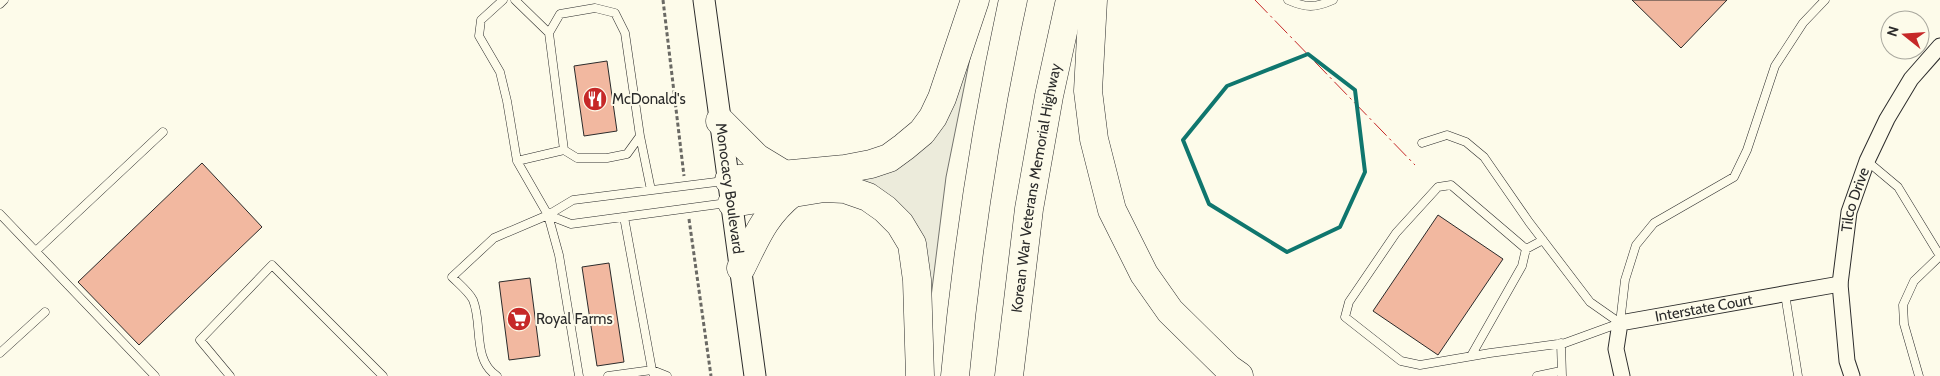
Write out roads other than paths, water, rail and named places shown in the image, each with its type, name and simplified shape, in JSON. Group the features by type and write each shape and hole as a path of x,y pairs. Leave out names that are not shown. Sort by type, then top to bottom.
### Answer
{"highway":[{"path":"730,192 789,184 871,164 889,158 904,148 922,132 933,117 942,98 975,0"},
{"path":"955,376 962,301 975,200 995,86 1013,0"},
{"name":"Korean War Veterans Memorial Highway","path":"1009,376 1029,209 1049,96 1070,0"},
{"path":"1093,0 1088,91 1094,139 1112,210 1144,274 1170,311 1229,369 1239,376"},
{"path":"720,121 756,158 789,184 845,189 868,197 885,209 900,224 912,244 917,280 920,376"},
{"path":"741,268 767,216 777,205 789,184"}],"main road":[{"name":"Monocacy Boulevard","path":"704,0 755,376"}],"street":[{"name":"Tilco Drive","path":"1852,376 1847,361 1840,284 1849,212 1867,161 1887,119 1911,79 1940,46"},
{"name":"Interstate Court","path":"1620,323 1840,284"},
{"path":"1620,323 1616,349 1622,376"}],"lane":[{"path":"0,4 4,0"},
{"path":"503,0 481,20 479,36 500,72 507,100 517,161 548,215 559,255 579,376"},
{"path":"516,0 549,33"},
{"path":"1288,0 1308,7 1322,5 1333,0"},
{"path":"1620,323 1625,280 1636,246 1654,223 1734,177 1747,150 1775,66 1803,23 1825,0"},
{"path":"564,150 549,33 560,14 595,8 615,13 625,33 640,136 651,190"},
{"path":"36,251 163,132"},
{"path":"517,161 564,150 577,158 607,158 627,154 640,136"},
{"path":"1422,143 1447,136 1466,142 1484,157 1590,302 1620,323"},
{"path":"1867,161 1898,187 1940,256 1914,281 1903,305 1904,324 1919,376"},
{"path":"1526,249 1450,185 1438,187 1396,233 1349,302 1345,318 1401,361 1420,365 1470,356 1561,344 1620,323"},
{"path":"496,376 488,371 482,356 476,307 472,297 452,277 494,238 548,215 573,200 651,190 730,192"},
{"path":"548,215 571,224 624,217 730,192"},
{"path":"0,214 155,376"},
{"path":"624,217 653,373"},
{"path":"1470,356 1522,266 1526,249 1543,240"},
{"path":"230,376 200,340 272,265 383,376"},
{"path":"1785,294 1798,376"},
{"path":"0,353 45,312"},
{"path":"1537,376 1561,373 1561,344"},
{"path":"608,376 653,373 667,376"}],"place":[{"name":"McDonald's","path":"595,99"},
{"name":"Royal Farms","path":"519,319"}]}
